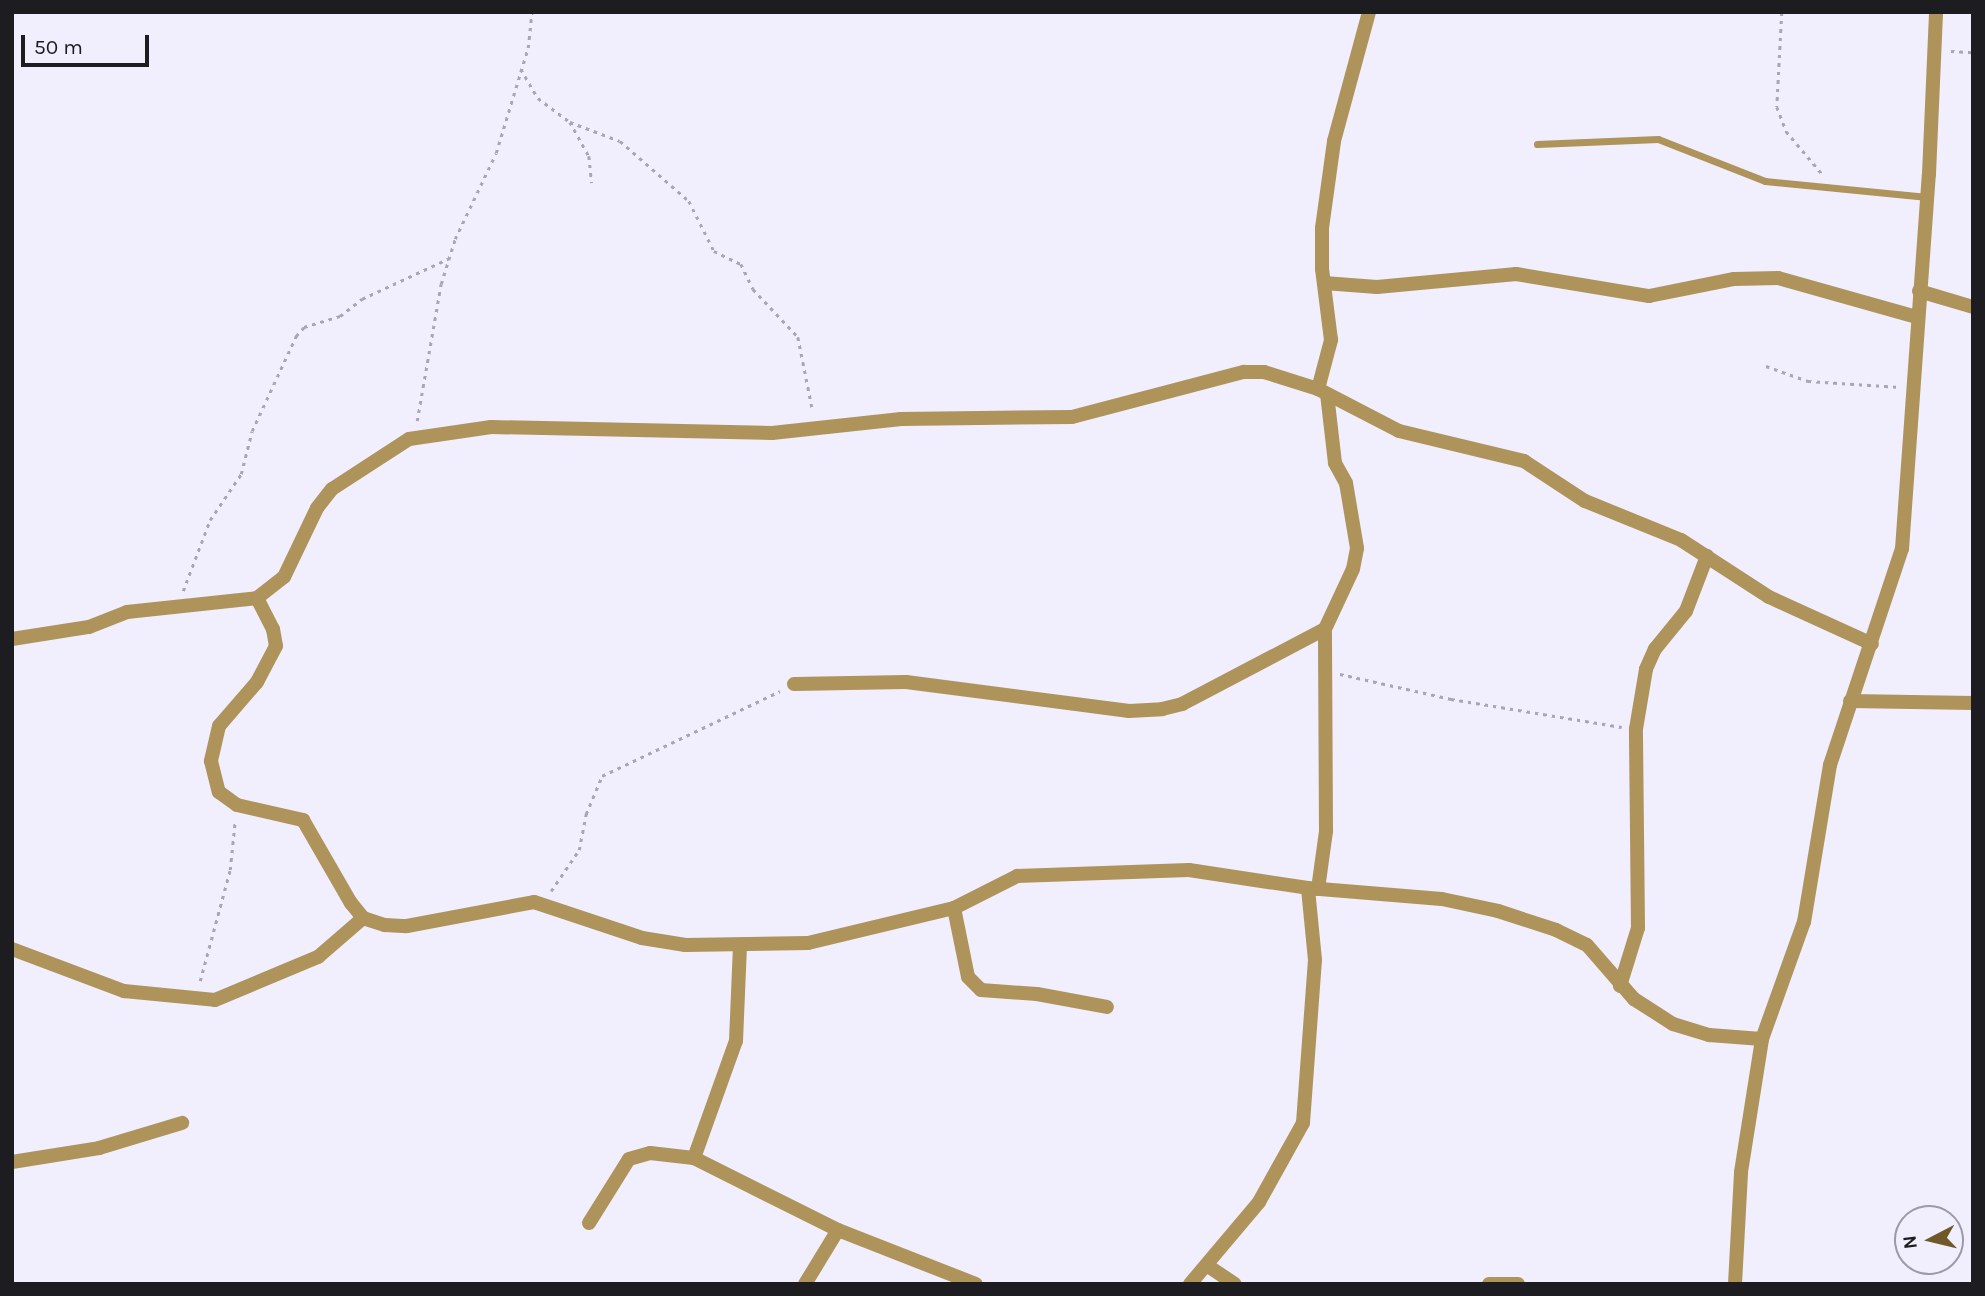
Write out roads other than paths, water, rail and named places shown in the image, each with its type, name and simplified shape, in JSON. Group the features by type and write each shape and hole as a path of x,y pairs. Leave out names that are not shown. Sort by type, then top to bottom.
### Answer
{"street":[{"path":"1190,1284 1208,1266 1259,1202 1303,1123 1315,960 1313,888 1326,831 1323,670 1325,629 1353,569 1357,548 1346,483 1335,463 1323,392 1331,340 1324,283 1322,228 1335,141 1369,12"},
{"path":"1735,1284 1741,1172 1762,1039 1804,922 1830,765 1902,549 1937,51 1936,12"},
{"path":"1324,283 1377,287 1516,274 1650,296 1734,279 1778,278 1917,317"},
{"path":"1919,291 1973,307"},
{"path":"12,639 55,635 127,612 257,598 284,577 317,508 332,489 409,439 491,426 589,432 816,430 901,419 1072,417 1244,372 1264,372 1323,392 1399,431 1524,461 1585,500 1707,556 1769,597 1871,644"},
{"path":"1620,986 1638,928 1636,729 1646,669 1655,649 1686,611 1707,556"},
{"path":"257,598 273,628 272,659 219,726 212,743 216,785 237,805 303,820 315,834 332,876 363,918 407,926 534,902 642,938 740,947 808,943 954,908 1017,876 1189,870 1313,888 1442,899 1544,925 1587,945 1620,986 1673,1024 1709,1035 1762,1039"},
{"path":"794,684 906,682 1129,711 1161,709 1182,704 1325,629"},
{"path":"1850,701 1973,703"},
{"path":"954,908 968,977 981,990 1037,994 1107,1007"},
{"path":"12,949 124,991 193,1001 237,994 298,968 318,957 363,918"},
{"path":"694,1158 736,1041 740,947"},
{"path":"12,1162 99,1148 182,1123"},
{"path":"589,1223 629,1158 650,1153 694,1158 838,1230 976,1284"},
{"path":"805,1284 838,1230"},
{"path":"1208,1266 1235,1284"},
{"path":"1489,1284 1518,1284"}],"lane":[{"path":"1537,144 1658,139 1765,181 1927,197"}]}
